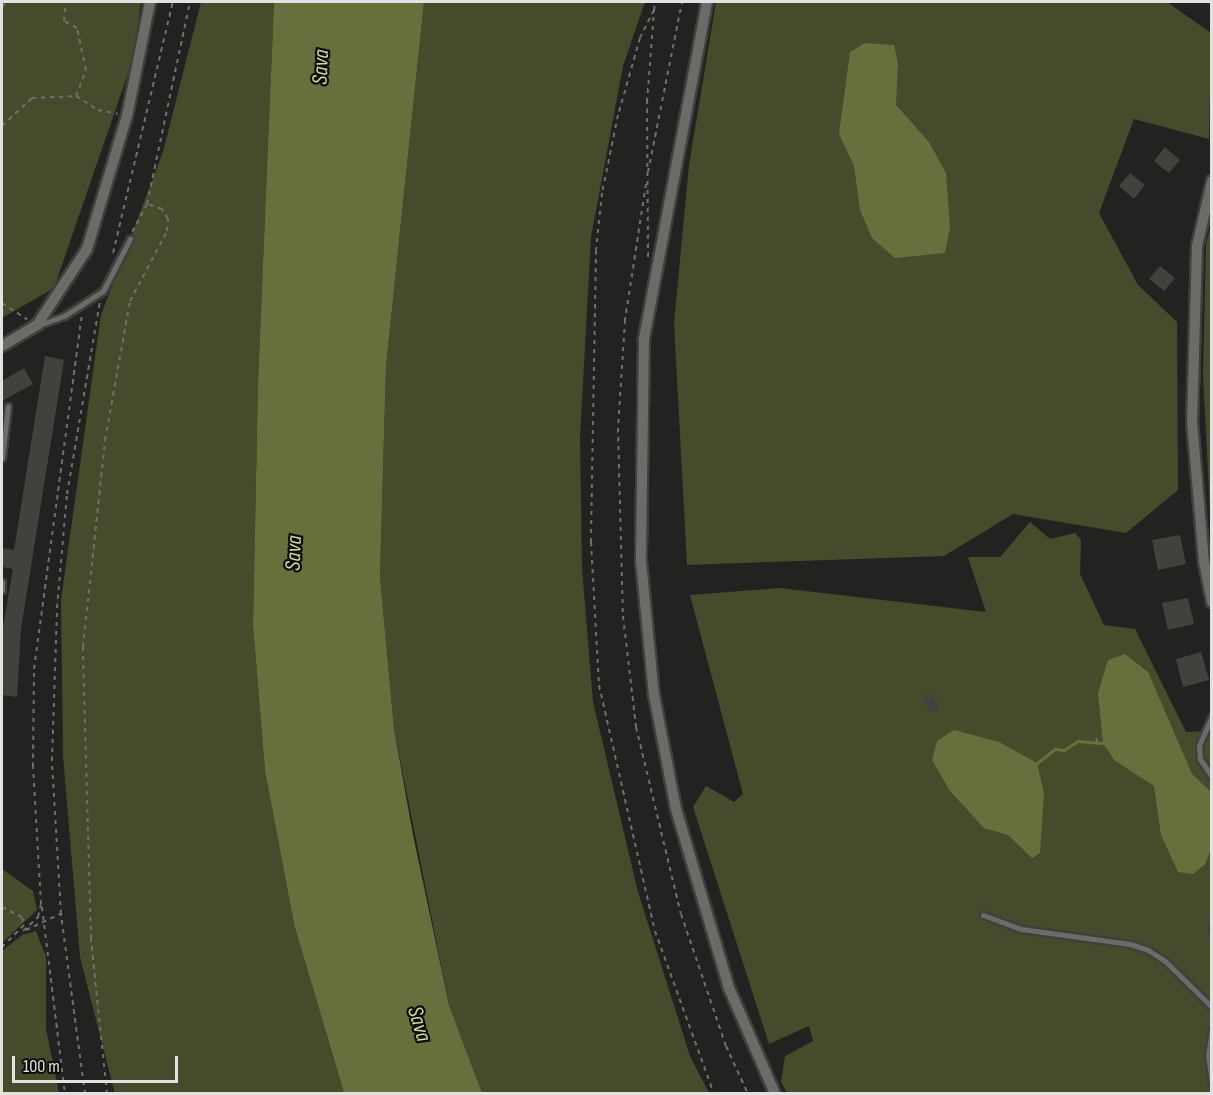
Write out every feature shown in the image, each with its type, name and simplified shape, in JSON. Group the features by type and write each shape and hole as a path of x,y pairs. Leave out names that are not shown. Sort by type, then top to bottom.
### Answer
{"street":[{"path":"2,346 37,325 87,249 103,207 127,116 150,2"},
{"path":"707,2 644,340 641,561 654,695 676,809 729,988 775,1094"},
{"path":"1212,182 1197,246 1192,422 1204,562 1212,602"}],"lane":[{"path":"37,325 83,304 103,291 130,238"},
{"path":"2,458 8,406"},
{"path":"2,582 2,590"},
{"path":"1212,716 1199,745 1206,772 1212,782"},
{"path":"1206,772 1212,777"},
{"path":"982,915 1021,929 1130,944 1148,950 1165,961 1212,1007"},
{"path":"1212,1030 1212,1084"}],"path":[{"path":"2,7 7,2"},
{"path":"66,2 64,21 77,28 86,70 76,96"},
{"path":"112,259 173,2"},
{"path":"130,238 147,204 190,2"},
{"path":"648,265 647,102 655,2"},
{"path":"654,10 640,39 618,115 602,193 596,250 591,542 597,661 599,685 627,818 655,931 714,1094"},
{"path":"2,126 32,98 76,96 98,110 127,116"},
{"path":"107,1094 91,939 83,647 105,440 130,301 167,225 162,209 147,204"},
{"path":"85,1094 61,914 52,761 57,608 70,472 103,291"},
{"path":"2,303 37,325"},
{"path":"65,1094 41,904 33,767 34,669 83,304"},
{"path":"1096,738 1099,747"},
{"path":"2,947 38,916 41,904"},
{"path":"2,907 22,917 23,931"},
{"path":"23,931 61,914"}],"shaded area":[{"path":"2,2 141,2 133,59 54,288 2,318"},
{"path":"201,2 274,2 258,382 253,625 265,771 294,924 344,1093 115,1094 80,957 63,756 61,600 101,315 163,152"},
{"path":"424,2 645,2 623,66 591,237 580,437 582,568 593,702 638,892 690,1056 709,1093 482,1093 449,1005 394,729 380,577 386,366"},
{"path":"716,2 1167,2 1211,33 1209,139 1134,119 1099,213 1138,285 1177,322 1178,490 1126,533 1013,514 944,556 687,565 674,323 689,165"},
{"path":"1211,225 1211,530 1203,374 1206,244"},
{"path":"1030,522 1050,539 1075,533 1081,540 1080,574 1104,625 1135,629 1186,732 1211,731 1211,1093 787,1093 781,1082 785,1056 813,1041 809,1026 769,1044 693,807 706,786 734,802 743,794 690,595 780,588 986,612 968,557 1000,557"},
{"path":"2,869 33,891 37,910 2,943"},
{"path":"36,931 46,957 46,1029 59,1093 2,1093 2,951 22,935"}],"water":[{"name":"Sava","path":"274,2 424,2 386,366 380,577 394,729 413,835 449,1005 482,1093 344,1093 294,924 265,771 253,625 258,382"},
{"path":"865,43 894,45 898,64 896,105 929,142 946,173 950,227 945,253 895,258 872,238 860,210 854,166 839,134 850,52"},
{"path":"1125,654 1148,672 1192,774 1211,792 1211,849 1205,864 1193,874 1178,872 1161,835 1154,786 1114,760 1103,743 1098,693 1108,660"},
{"path":"954,730 999,742 1037,763 1044,793 1040,853 1032,858 1008,835 984,828 950,791 932,760 937,741"}],"building":[{"path":"1165,147 1180,160 1169,173 1154,161"},
{"path":"1130,173 1145,185 1134,199 1119,186"},
{"path":"1160,266 1175,278 1164,291 1149,279"},
{"path":"45,356 64,360 21,629 17,697 2,695 3,627 13,569 2,567 2,548 14,550"},
{"path":"24,368 33,384 2,401 2,381"},
{"path":"1180,535 1186,564 1158,570 1152,540"},
{"path":"1188,598 1194,624 1168,630 1162,603"},
{"path":"1201,652 1209,680 1183,687 1176,659"},
{"path":"931,693 940,707 931,713 922,698"}],"waterway":[{"path":"1037,763 1055,749 1064,750 1078,741 1103,743"}]}
